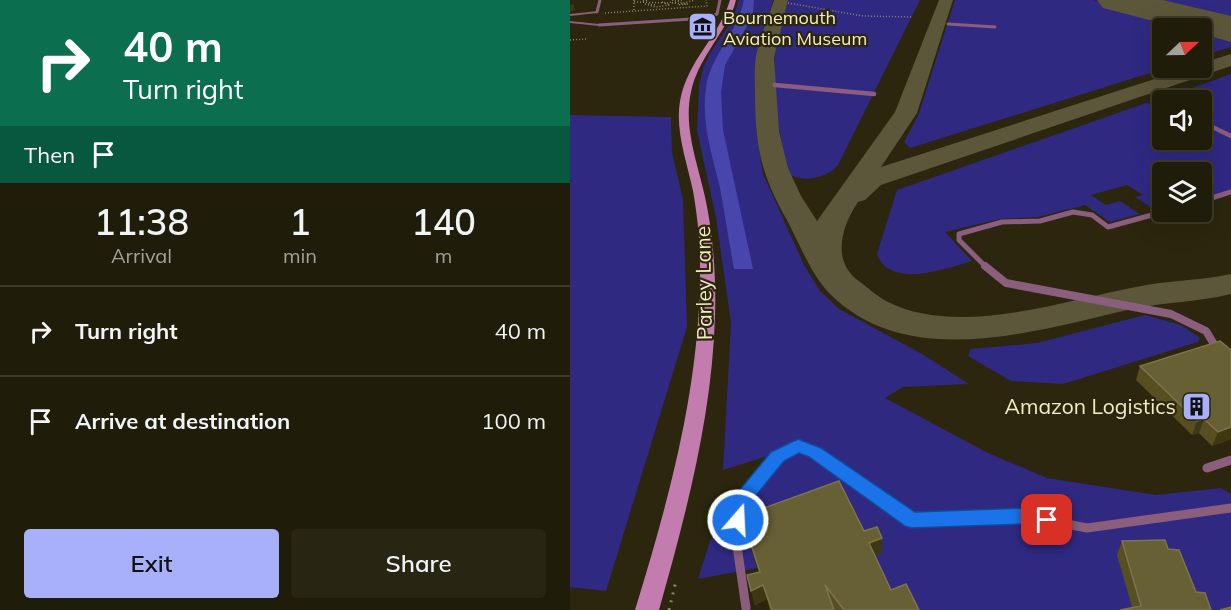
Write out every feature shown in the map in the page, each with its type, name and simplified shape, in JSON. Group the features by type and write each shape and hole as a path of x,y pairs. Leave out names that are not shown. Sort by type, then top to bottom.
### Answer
{"main road":[{"name":"Parley Lane","path":"647,610 667,544 689,456 708,324 702,206 685,131 684,106 688,84 695,67 727,18 733,0"}],"street":[{"path":"570,15 596,13"},
{"path":"570,22 599,25"}],"lane":[{"path":"596,13 600,0"},
{"path":"599,25 707,18 717,14 720,0"},
{"path":"948,24 995,27"},
{"path":"775,85 874,94"},
{"path":"1212,127 1231,136"},
{"path":"1212,198 1231,192"},
{"path":"1152,215 1108,227 1092,215 1073,212 1040,220 993,224 959,234 959,240 996,277 1006,283 1171,315 1206,331 1217,349 1231,360"},
{"path":"746,608 736,539 740,502 777,456 798,445 815,453 911,520 1026,516 1087,528 1231,508"},
{"path":"1207,468 1231,460"}],"path":[{"path":"596,13 707,6 706,0"},
{"path":"634,11 634,1 675,2"},
{"path":"644,2 643,5 675,2"},
{"path":"644,2 641,3 675,2"},
{"path":"788,3 872,16 912,17"},
{"path":"570,40 586,39"}],"shaded area":[{"path":"739,0 773,0 757,56 756,131 763,174 804,265 820,291 839,309 922,354 969,384 903,387 885,398 988,453 1047,478 1156,495 1221,488 1231,494 1231,610 875,610 870,558 882,552 745,530 757,568 698,579 710,541 748,481 771,455 723,470 731,323 716,218 697,130 699,87 703,68 710,53 733,19"},
{"path":"744,0 754,0 753,14 725,65 721,92 723,130 753,269 734,269 720,188 708,138 705,101 706,88 713,65 736,23"},
{"path":"788,0 920,0 838,165 828,173 816,178 790,175 776,109 775,58 778,36"},
{"path":"955,0 1093,0 1164,18 1152,18 1152,72 910,148 904,142 918,116"},
{"path":"1140,0 1231,0 1231,22"},
{"path":"1212,30 1231,35 1231,47 1212,53"},
{"path":"1231,74 1231,134 1212,125 1212,90 1187,90"},
{"path":"1146,103 1152,104 1152,150 1212,150 1212,128 1231,137 1231,190 1212,195 1212,162 1152,162 1152,208 1135,197 1143,195 1127,185 1091,195 1106,205 1120,201 1140,214 1110,222 1085,205 1038,217 1000,219 945,232 972,261 920,274 894,271 884,265 877,254 897,190"},
{"path":"570,115 671,117 672,153 683,199 687,327 606,591 570,587"},
{"path":"1145,315 1181,325 1200,338 1198,342 1063,384 1011,381 968,356 970,349 1037,343"}],"building":[{"name":"Amazon Logistics","path":"1220,341 1231,350 1231,427 1218,432 1204,419 1197,421 1140,366"},
{"path":"839,481 864,531 877,527 882,538 869,543 891,590 906,584 919,610 844,610 825,585 834,610 772,610 763,585 751,591 747,575 760,572 742,516"},
{"path":"1165,540 1168,549 1179,550 1196,592 1205,593 1211,610 1120,610 1141,606 1122,541"}],"taxiway":[{"path":"781,0 765,58 767,131 775,168 787,196 828,266"},
{"path":"828,266 825,241 831,222 906,113 946,0"},
{"path":"855,194 871,179 1231,60"},
{"path":"828,266 842,286 873,309 907,322 944,328 1021,323 1146,296 1231,284"}],"runway":[{"path":"1116,0 1231,29"}],"place":[{"name":"Bournemouth Aviation Museum","path":"702,27"},
{"name":"Amazon Logistics","path":"1197,406"}],"route":[{"path":"738,520 740,502 777,456 798,445 815,453 911,520 1026,516 1047,520"}]}
